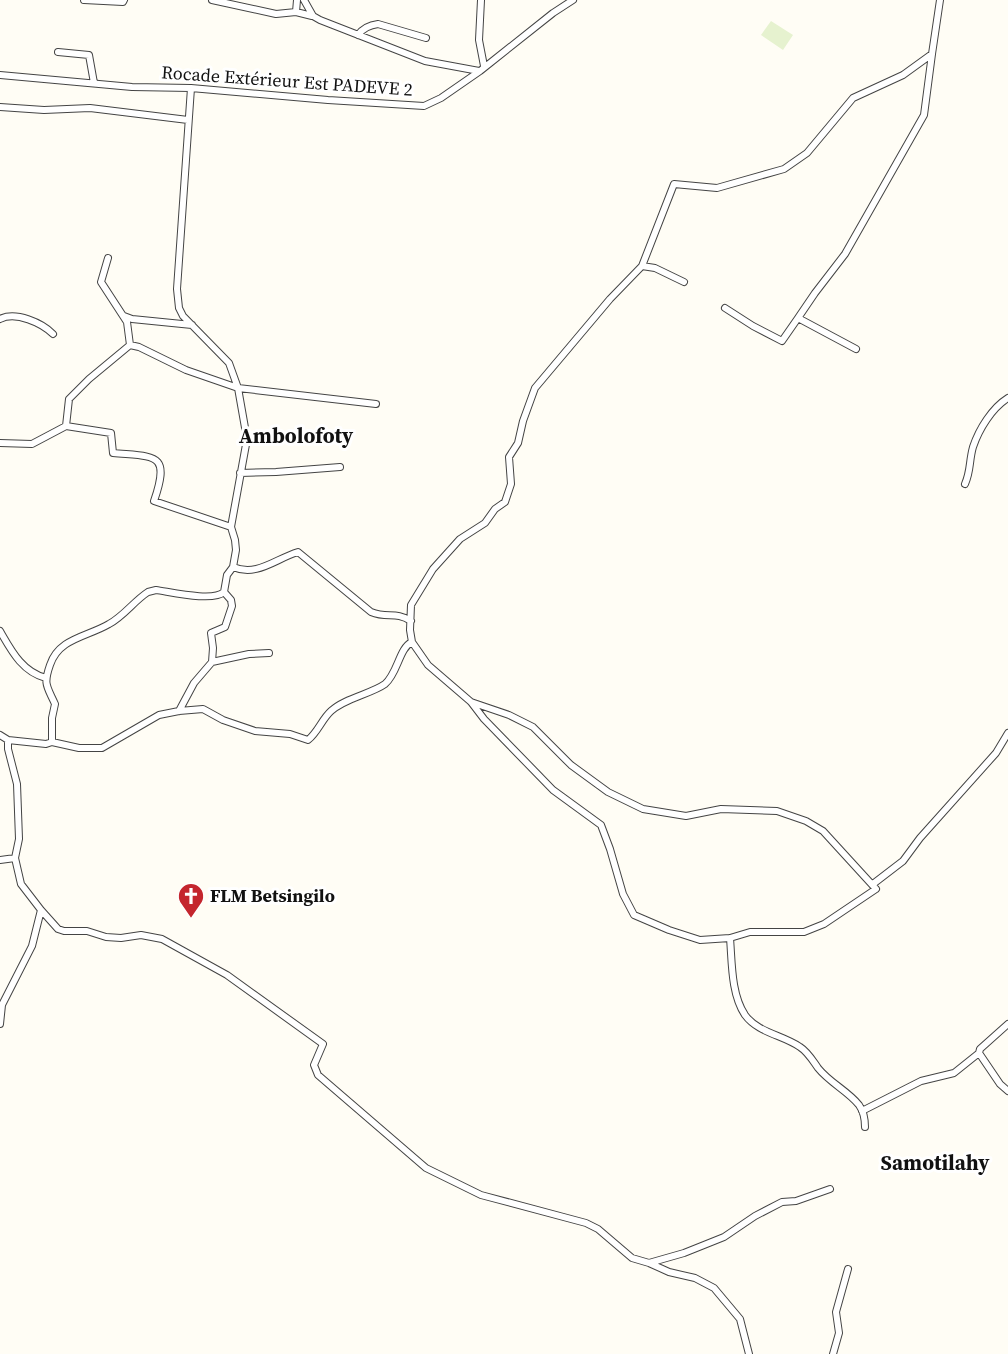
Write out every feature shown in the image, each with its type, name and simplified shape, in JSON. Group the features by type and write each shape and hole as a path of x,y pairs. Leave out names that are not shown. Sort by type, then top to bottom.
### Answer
{"street":[{"path":"84,0 123,2 124,0"},
{"path":"212,0 276,14 296,12 313,16 424,61 482,68 478,40 481,0"},
{"path":"296,12 297,0"},
{"path":"304,0 313,16"},
{"name":"Rocade Extérieur Est PADEVE 2","path":"0,75 424,106 441,98 573,0"},
{"path":"725,308 782,341 815,292 845,254 924,115 940,0"},
{"path":"358,35 370,25 378,24 426,38"},
{"path":"57,52 89,55 94,83"},
{"path":"471,702 509,715 533,727 571,765 608,792 643,809 686,816 721,809 777,811 806,821 823,831 876,889 825,924 804,932 750,932 730,938 700,940 634,915 623,894 601,825 553,790 484,719 471,702 438,675 412,642 411,605 433,569 460,539 485,523 495,509 505,502 511,484 509,458 518,443 535,388 609,299 642,266 674,184 717,188 784,170 807,153 853,98 903,75 932,54"},
{"path":"52,742 52,718 55,704 48,694 46,678 54,654 67,643 111,623 148,592 156,590 220,596 224,592 236,550 231,527 247,439 238,388 229,363 183,316 179,308 177,288 191,88"},
{"path":"0,107 44,110 90,108 188,120"},
{"path":"108,258 101,282 128,322 130,345"},
{"path":"642,266 655,268 684,282"},
{"path":"0,319 5,316 19,316 45,327 53,334"},
{"path":"123,316 132,319 193,325"},
{"path":"798,318 856,349"},
{"path":"130,345 186,370 238,388 376,404"},
{"path":"66,426 69,399 88,379 130,345"},
{"path":"965,484 970,472 973,447 982,428 987,419 1008,398"},
{"path":"0,443 32,444 66,426 111,433 113,453 152,457 160,467 161,482 154,501 231,527"},
{"path":"240,472 340,467"},
{"path":"232,567 244,572 253,571 298,552 371,612 382,617 401,615 411,621"},
{"path":"179,711 194,683 212,662 211,633 225,627 232,606 229,595 224,592"},
{"path":"0,631 18,660 32,672 46,678"},
{"path":"0,735 8,741 22,740 46,744 52,742 79,748 102,748 159,715 204,709 223,720 255,731 290,734 309,740 330,711 384,684 398,665 404,648 412,642"},
{"path":"212,662 269,652"},
{"path":"873,884 903,861 920,838 996,753 1008,733"},
{"path":"8,741 17,784 19,839 15,858 21,884 58,928 64,931 87,931 121,939 141,934 162,939 226,975 323,1044 314,1065 318,1075 426,1168 482,1195 586,1223 598,1229 632,1258 650,1263 656,1268 695,1278 714,1288 740,1319 749,1354"},
{"path":"0,750 8,749"},
{"path":"0,860 15,858"},
{"path":"0,1024 2,1005 32,946 41,910"},
{"path":"730,938 737,993 746,1016 758,1028 800,1047 836,1086 854,1100 862,1111 865,1127"},
{"path":"862,1111 921,1081 954,1073 979,1053 980,1049 1008,1024"},
{"path":"979,1053 1000,1084 1008,1091"},
{"path":"650,1263 684,1253 724,1237 755,1216 782,1202 796,1201 830,1190"},
{"path":"833,1354 839,1333 836,1312 848,1269"}],"green space":[{"path":"771,21 793,35 783,50 761,35"}],"place":[{"name":"FLM Betsingilo","path":"191,919"}],"district":[{"name":"Ambolofoty","path":"296,436"},
{"name":"Samotilahy","path":"935,1163"}]}
